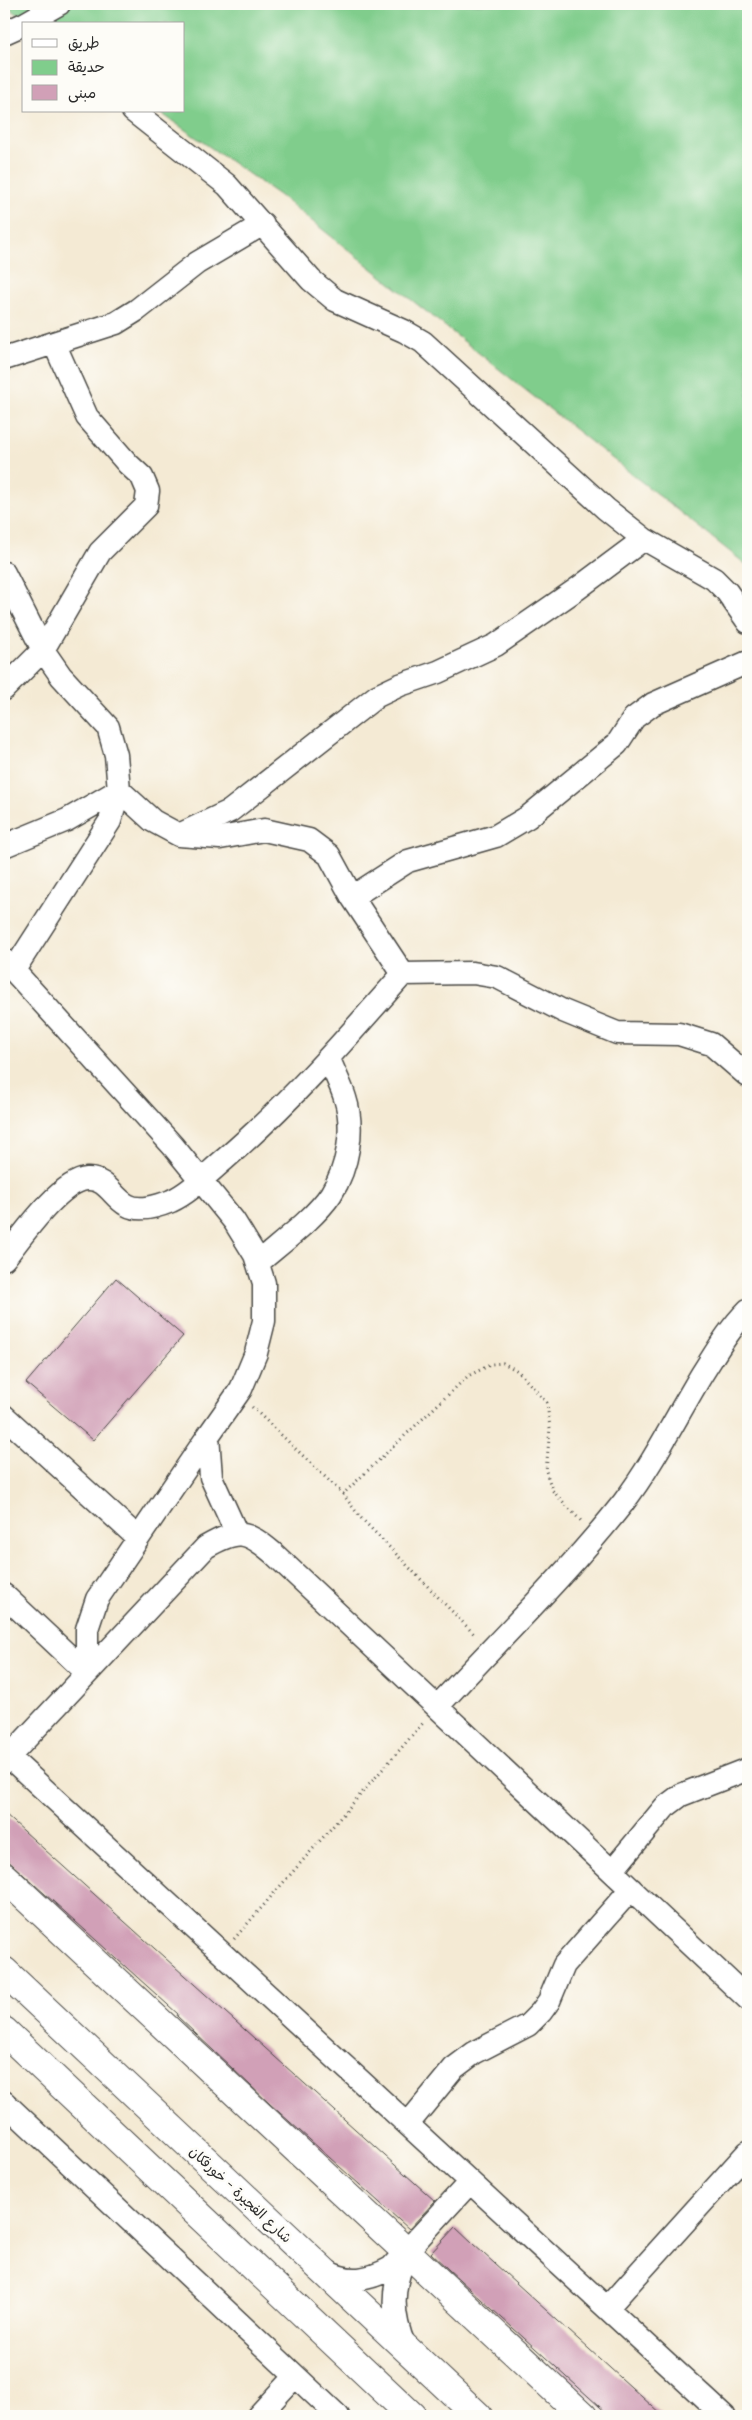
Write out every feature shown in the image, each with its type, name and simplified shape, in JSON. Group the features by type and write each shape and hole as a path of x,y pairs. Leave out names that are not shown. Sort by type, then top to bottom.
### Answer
{"main road":[{"path":"4,1877 583,2416"},
{"name":"شارع الفجيرة - خورفكان","path":"4,1971 478,2416"},
{"path":"4,2031 412,2416"}],"street":[{"path":"32,22 59,4"},
{"path":"4,33 22,26"},
{"path":"134,112 214,173 239,197 311,280 322,290 350,307 383,321 423,342 606,509 644,539 714,579 727,592 748,622"},
{"path":"4,359 116,323 137,310 197,263 262,224"},
{"path":"4,689 43,650 100,552 146,506 148,491 142,477 128,464 87,417 54,343"},
{"path":"179,835 230,811 377,696 400,685 438,672 496,645 577,589 644,539"},
{"path":"4,573 43,650 62,676 108,727 116,755 119,790 110,821 9,965 173,1146 234,1221 258,1263 264,1283 264,1321 256,1353 238,1394 97,1599 87,1629 87,1673"},
{"path":"352,897 408,861 496,836 528,817 617,744 634,718 653,704 748,662"},
{"path":"119,790 152,821 179,835 220,838 264,830 309,840 329,855 352,897 403,974"},
{"path":"4,846 66,820 119,790"},
{"path":"4,1259 47,1206 68,1187 87,1179 104,1183 128,1206 150,1208 172,1200 201,1180 266,1123 329,1059 403,974 472,973 497,977 563,1011 617,1033 679,1034 711,1044 748,1076"},
{"path":"258,1263 302,1225 330,1194 346,1161 350,1135 346,1099 329,1059"},
{"path":"437,1707 595,1536 623,1503 647,1469 682,1405 719,1347 736,1322 748,1310"},
{"path":"4,1416 138,1538"},
{"path":"208,1436 211,1477 237,1534"},
{"path":"724,2416 222,1953 6,1759 201,1552 222,1538 237,1534 250,1536 273,1553 748,1999"},
{"path":"4,1595 87,1673"},
{"path":"612,1870 665,1808 681,1794 748,1769"},
{"path":"408,2124 454,2068 474,2053 528,2025 541,2012 549,2001 564,1965 631,1888"},
{"path":"4,2102 338,2416"},
{"path":"607,2308 748,2152"},
{"path":"319,2267 336,2277 355,2280 374,2277 391,2268 407,2253 470,2182"},
{"path":"405,2347 397,2330 394,2291 398,2272 407,2253"},
{"path":"258,2416 295,2376"}],"path":[{"path":"343,1494 468,1376 492,1364 503,1363 518,1371 547,1403 550,1428 546,1471 552,1490 595,1536"},
{"path":"238,1394 343,1494 360,1517 490,1651"},
{"path":"222,1953 437,1707"}],"green space":[{"path":"4,4 748,4 748,566 279,195 159,112 185,112 185,22 28,22"}],"building":[{"path":"116,1278 183,1336 93,1440 26,1383"},
{"path":"4,1813 435,2201 409,2229 270,2104 177,2016 178,2014 4,1857"},
{"path":"455,2227 663,2416 610,2416 449,2270 431,2253"}]}
